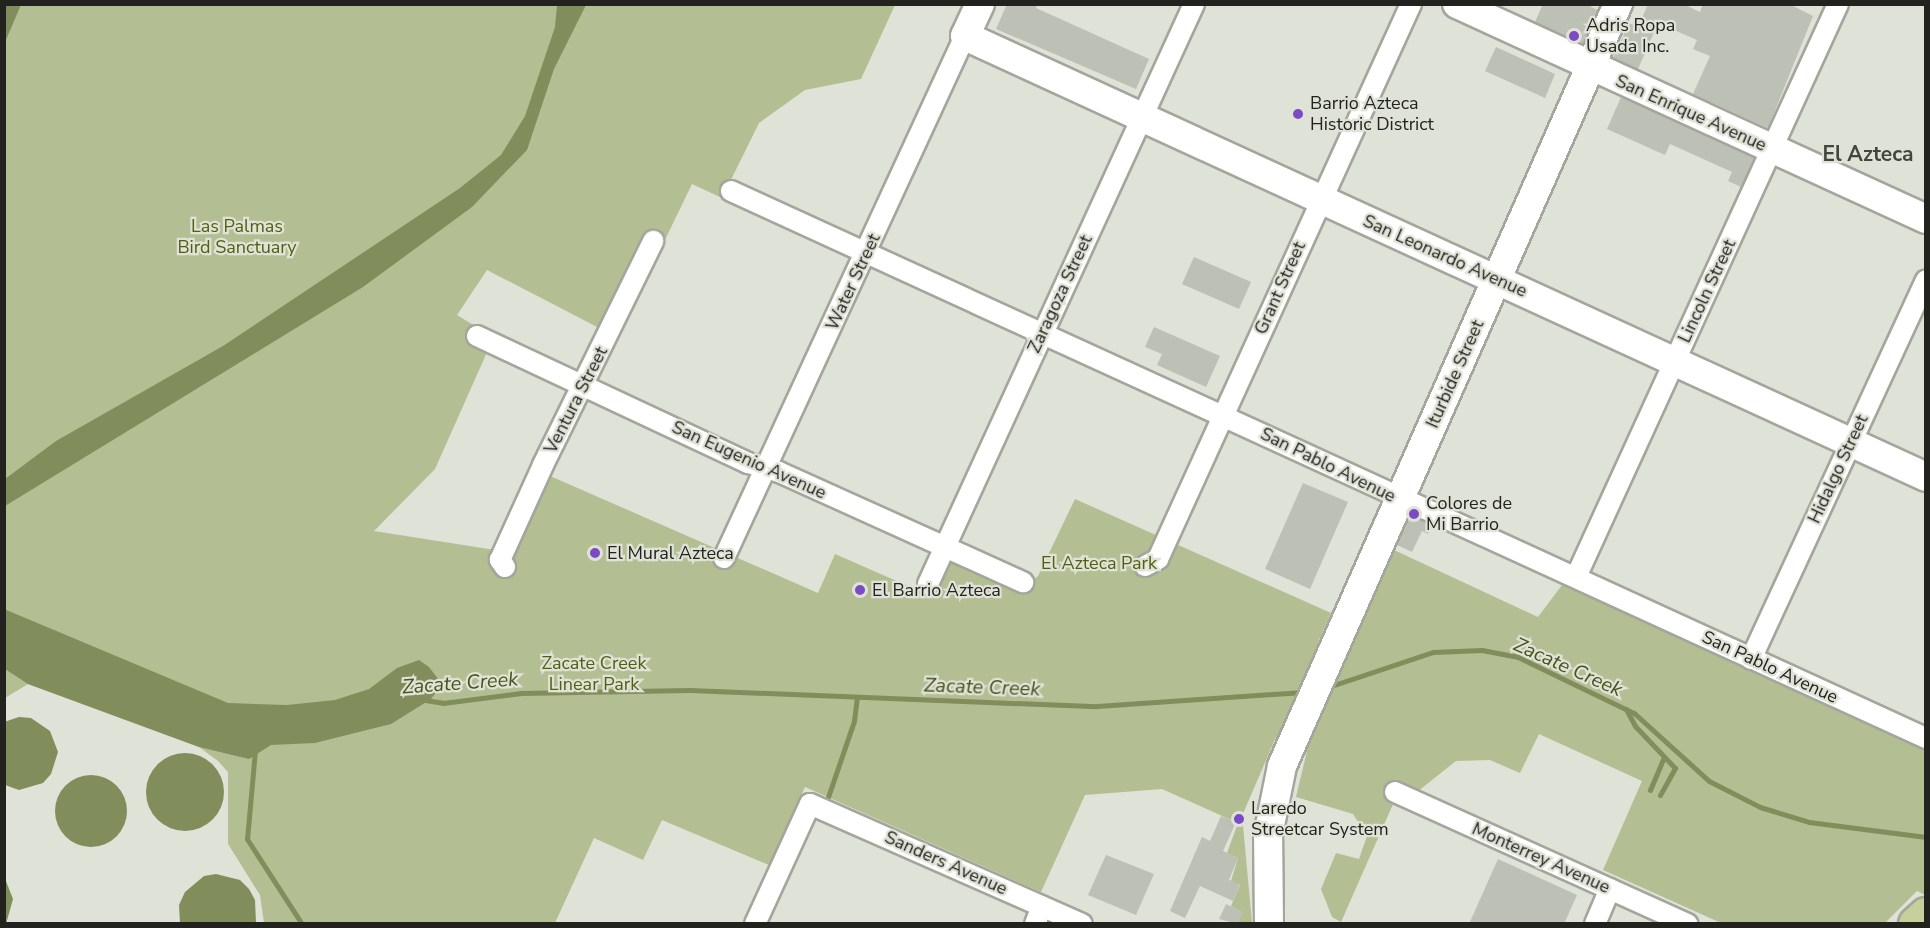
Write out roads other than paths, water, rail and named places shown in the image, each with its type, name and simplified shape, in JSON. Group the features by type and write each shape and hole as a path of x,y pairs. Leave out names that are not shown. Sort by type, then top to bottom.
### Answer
{"main road":[{"path":"1915,924 1926,914"}],"street":[{"name":"Water Street","path":"724,558 866,255 980,4"},
{"name":"Zaragoza Street","path":"928,584 1194,4"},
{"name":"Grant Street","path":"1145,566 1158,559 1319,201 1411,4"},
{"name":"San Enrique Avenue","path":"1457,4 1591,68 1926,219"},
{"name":"Iturbide Street","path":"1269,924 1271,813 1292,744 1618,4"},
{"name":"Lincoln Street","path":"1576,577 1838,4"},
{"name":"San Leonardo Avenue","path":"965,36 1142,116 1319,201 1497,278 1674,363 1926,477"},
{"name":"San Pablo Avenue","path":"731,191 866,255 1223,415 1399,499 1576,577 1926,738"},
{"name":"Ventura Street","path":"502,564 653,241"},
{"name":"Hidalgo Street","path":"1751,659 1926,280"},
{"name":"San Eugenio Avenue","path":"477,336 765,468 1023,582"},
{"name":"Monterrey Avenue","path":"1395,792 1688,924"},
{"name":"Sanders Avenue","path":"755,924 810,804 1039,915 1082,924"},
{"path":"1594,924 1610,889"}],"waterway":[{"name":"Zacate Creek","path":"1328,687 1433,652 1482,650 1518,657 1634,713 1709,781 1760,807 1809,822 1926,837"},
{"name":"Zacate Creek","path":"425,700 443,703 521,693 690,690 1097,706 1304,692"},
{"path":"828,797 854,721 857,698"},
{"path":"1626,709 1635,726 1675,768 1660,795"},
{"path":"255,750 247,839 302,924"},
{"path":"1650,790 1663,759"}],"place":[{"name":"Adris Ropa Usada Inc.","path":"1574,36"},
{"name":"Barrio Azteca Historic District","path":"1298,114"},
{"name":"Colores de Mi Barrio","path":"1414,514"},
{"name":"El Mural Azteca","path":"595,553"},
{"name":"El Barrio Azteca","path":"860,590"},
{"name":"Laredo Streetcar System","path":"1239,819"}],"district":[{"name":"El Azteca","path":"1868,154"}],"park label":[{"name":"Las Palmas Bird Sanctuary","path":"237,237"},
{"name":"El Azteca Park","path":"1099,563"},
{"name":"Zacate Creek Linear Park","path":"594,674"}]}
